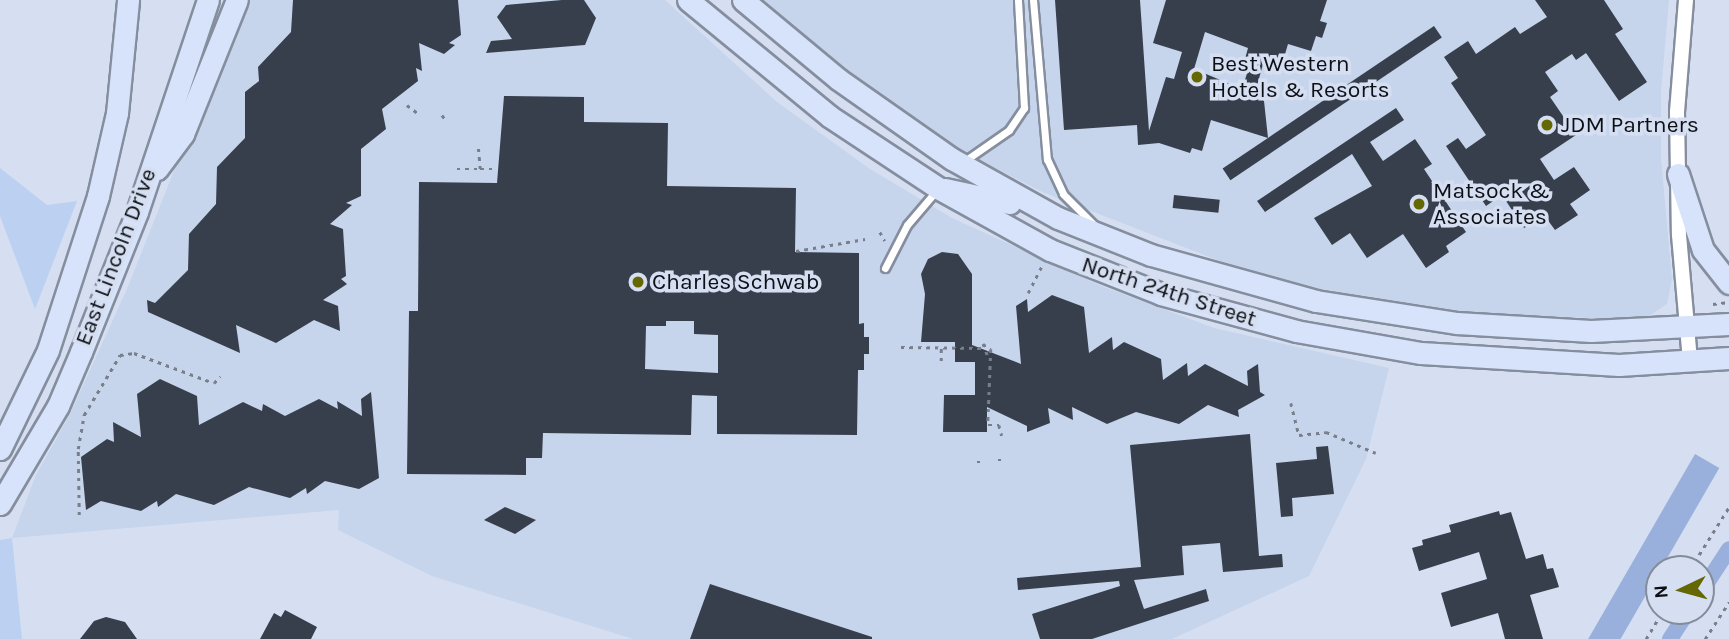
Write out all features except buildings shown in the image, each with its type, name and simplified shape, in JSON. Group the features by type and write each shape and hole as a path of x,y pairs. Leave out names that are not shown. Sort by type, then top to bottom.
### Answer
{"main road":[{"name":"East Lincoln Drive","path":"0,449 48,349 83,249 117,113 128,0"},
{"name":"East Lincoln Drive","path":"0,504 58,406 143,187 208,0"},
{"path":"143,187 183,134 237,0"},
{"name":"North 24th Street","path":"688,0 829,117 938,188 1009,230 1082,265 1250,320 1375,347 1460,357 1579,364 1690,362 1729,358"},
{"name":"North 24th Street","path":"743,0 838,79 921,138 961,164 1100,236 1303,297 1408,317 1547,330 1687,328 1729,324"},
{"path":"921,138 934,163 938,188 987,195 1054,222 1077,226"},
{"path":"1678,174 1703,250 1729,283"}],"street":[{"path":"1686,0 1678,70 1678,174 1690,362"}],"lane":[{"path":"961,164 1020,119 1024,108 1018,0"},
{"path":"1033,0 1040,107 1052,175 1100,236"},
{"path":"884,268 907,225 938,188"}],"path":[{"path":"407,105 419,114"},
{"path":"478,144 480,169"},
{"path":"457,169 494,169"},
{"path":"875,234 881,234 885,241"},
{"path":"796,251 865,239"},
{"path":"1028,293 1042,266"},
{"path":"1713,303 1729,302"},
{"path":"901,347 990,346 987,355 988,425 999,425 1002,436"},
{"path":"941,347 941,361"},
{"path":"982,348 987,355"},
{"path":"79,515 78,449 84,415 120,355 134,353 214,383 220,376"},
{"path":"1291,403 1299,435 1326,432 1376,453"},
{"path":"998,460 1003,460"},
{"path":"977,463 983,462"},
{"path":"1699,555 1729,507"},
{"path":"1705,639 1729,602"}],"shaded area":[{"path":"242,0 665,0 777,102 870,169 952,218 1099,285 1214,328 1389,368 1366,459 1309,576 1172,639 633,639 432,576 338,530 339,510 12,538 36,475 70,414 127,289"},
{"path":"759,0 1669,0 1661,91 1661,158 1672,279 1667,304 1643,320 1440,312 1302,287 1235,267 1040,191 955,147 822,55"},
{"path":"0,168 47,205 77,201 35,309 0,216"},
{"path":"1695,454 1719,468 1669,555 1645,555 1645,597 1621,639 1588,639"},
{"path":"12,538 22,639 0,639 0,540"}],"waterway":[{"path":"1715,570 1729,549"},
{"path":"1670,639 1679,625"}],"place":[{"name":"Best Western Hotels & Resorts","path":"1197,77"},
{"name":"JDM Partners","path":"1547,125"},
{"name":"Matsock & Associates","path":"1419,204"},
{"name":"Charles Schwab","path":"638,282"}]}
